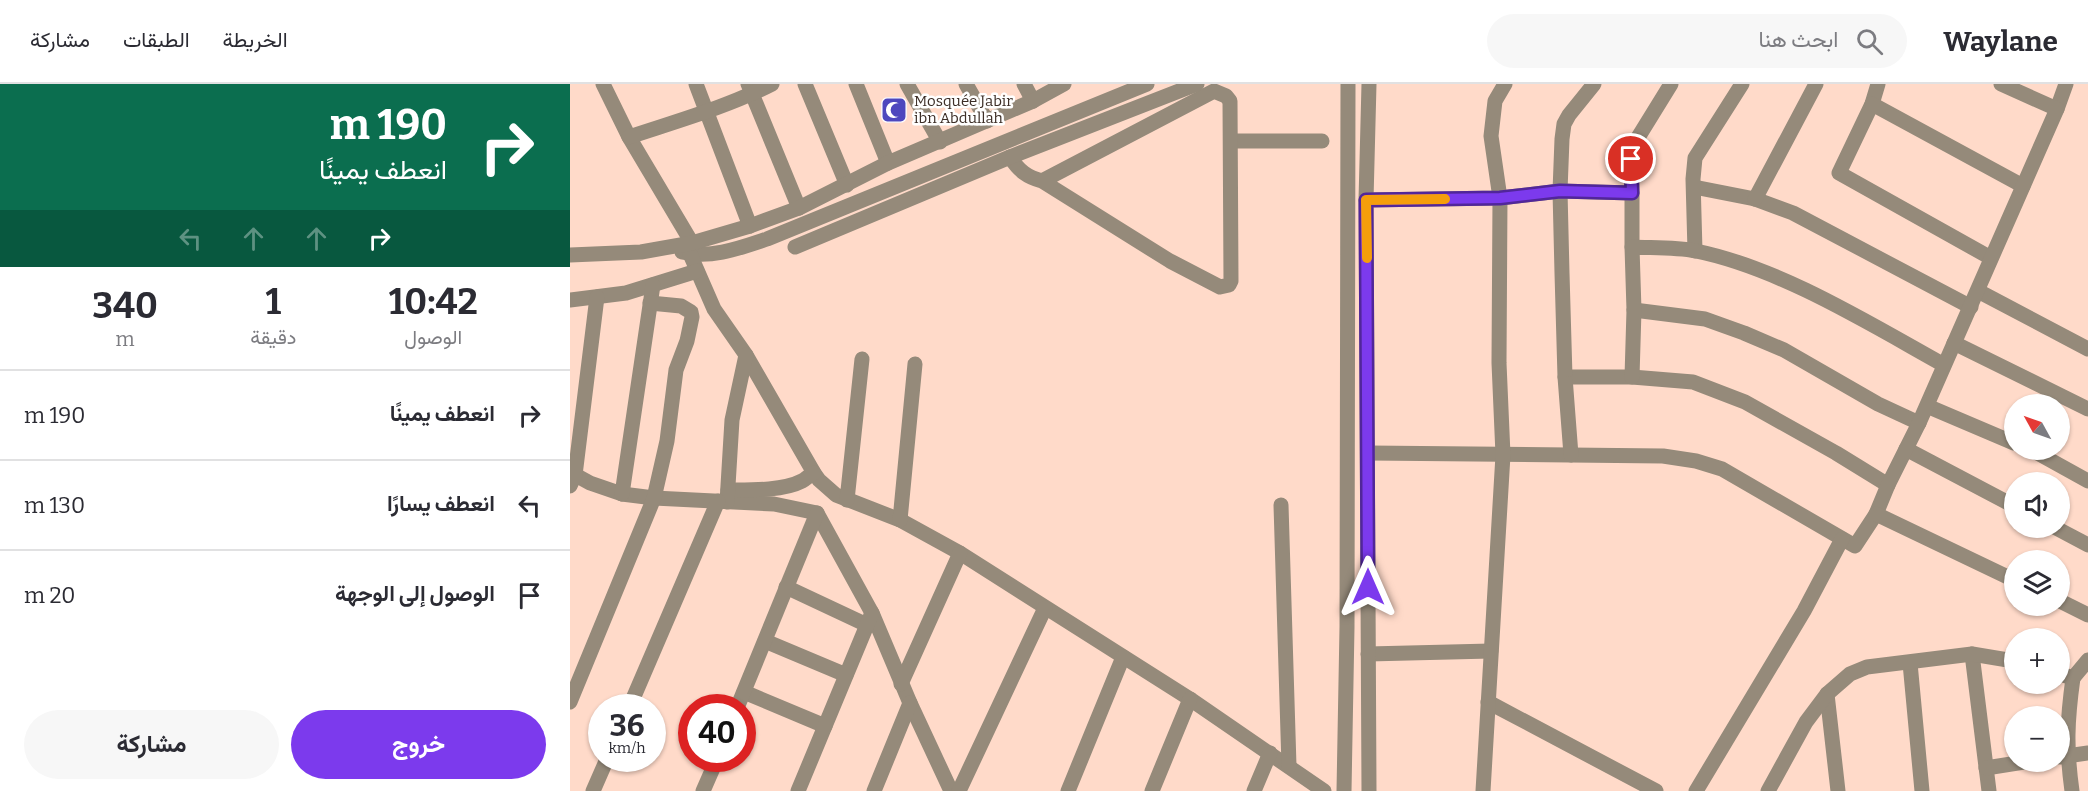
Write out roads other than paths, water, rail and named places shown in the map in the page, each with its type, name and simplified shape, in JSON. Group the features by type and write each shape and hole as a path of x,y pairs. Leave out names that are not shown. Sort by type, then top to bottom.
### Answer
{"street":[{"path":"603,84 629,137 691,248 697,271 714,309 746,355 814,473 836,495 900,520 960,553 1190,699 1289,766 1304,784 1324,791"},
{"path":"696,84 750,226"},
{"path":"629,137 705,111 751,89 772,84"},
{"path":"805,84 847,185"},
{"path":"856,84 888,163"},
{"path":"907,84 940,142"},
{"path":"966,84 987,121"},
{"path":"1024,84 1033,101"},
{"path":"691,248 799,208 888,163 1033,101 1064,84"},
{"path":"570,255 641,252 672,246 723,252 767,239 1147,84"},
{"path":"795,248 1010,157 1197,84"},
{"path":"1344,791 1347,627 1348,84"},
{"path":"1369,84 1366,200 1369,791"},
{"path":"1483,791 1503,455 1499,363 1500,198 1492,127 1495,101 1505,84"},
{"path":"1571,455 1565,377 1560,191 1564,124 1594,84"},
{"path":"1632,377 1634,310 1631,159 1634,144 1671,84"},
{"path":"1695,251 1694,167 1699,151 1742,84"},
{"path":"1755,199 1816,84"},
{"path":"1878,84 1872,104 1839,173 1991,258"},
{"path":"2001,84 2056,109"},
{"path":"1369,453 1663,456 1696,461 1722,470 1855,546 1876,514 1927,406 2066,84"},
{"path":"751,89 799,208"},
{"path":"1010,157 1018,169 1029,177 1042,181 1170,261 1220,287 1228,285 1231,281 1230,101 1226,96 1214,91 1042,181"},
{"path":"1872,104 2023,186"},
{"path":"1231,141 1322,141"},
{"path":"1694,187 1755,199 1793,213 1971,307"},
{"path":"1366,200 1500,198 1560,191 1632,193"},
{"path":"1632,247 1695,251 1763,271 1856,316 1944,365"},
{"path":"570,300 626,293 697,271"},
{"path":"622,494 653,285"},
{"path":"1978,291 2088,349"},
{"path":"597,297 576,402 572,477 622,494 654,498 725,497 817,513"},
{"path":"570,702 654,498 667,441 676,370 687,341 692,316 687,308 681,306 650,303"},
{"path":"692,316 714,309"},
{"path":"1634,310 1704,319 1744,333 1784,350 1878,404 1919,423"},
{"path":"1954,343 2088,409"},
{"path":"635,694 725,497 732,420 746,355"},
{"path":"847,500 862,358"},
{"path":"900,520 915,364"},
{"path":"1565,377 1632,377 1693,382 1745,402 1888,485"},
{"path":"1927,406 2004,439"},
{"path":"1906,449 2004,501"},
{"path":"2050,460 2088,481"},
{"path":"725,497 790,485 814,473"},
{"path":"1281,505 1289,766"},
{"path":"817,513 744,692 825,726"},
{"path":"817,513 951,791"},
{"path":"1876,514 2004,575"},
{"path":"2070,535 2088,545"},
{"path":"1696,791 1804,611 1842,539"},
{"path":"901,684 960,553"},
{"path":"786,587 870,619"},
{"path":"2070,606 2088,615"},
{"path":"959,791 1045,608"},
{"path":"798,791 870,619"},
{"path":"765,641 846,675"},
{"path":"1368,654 1491,651"},
{"path":"1768,791 1806,722 1827,694 1850,674 1868,667 1972,654 2004,659"},
{"path":"1972,654 1989,791"},
{"path":"1068,791 1123,657"},
{"path":"2070,673 2088,660"},
{"path":"1910,663 1922,791"},
{"path":"1827,694 1838,791"},
{"path":"1152,791 1190,699"},
{"path":"1488,702 1649,790"},
{"path":"874,791 910,703"},
{"path":"1254,791 1270,753"},
{"path":"2070,755 2088,753"},
{"path":"1986,768 2004,765"},
{"path":"593,791 601,772"},
{"path":"704,791 712,772"},
{"path":"2067,772 2072,791"}],"place":[{"name":"Mosquée Jabir ibn Abdullah","path":"894,110"}]}
